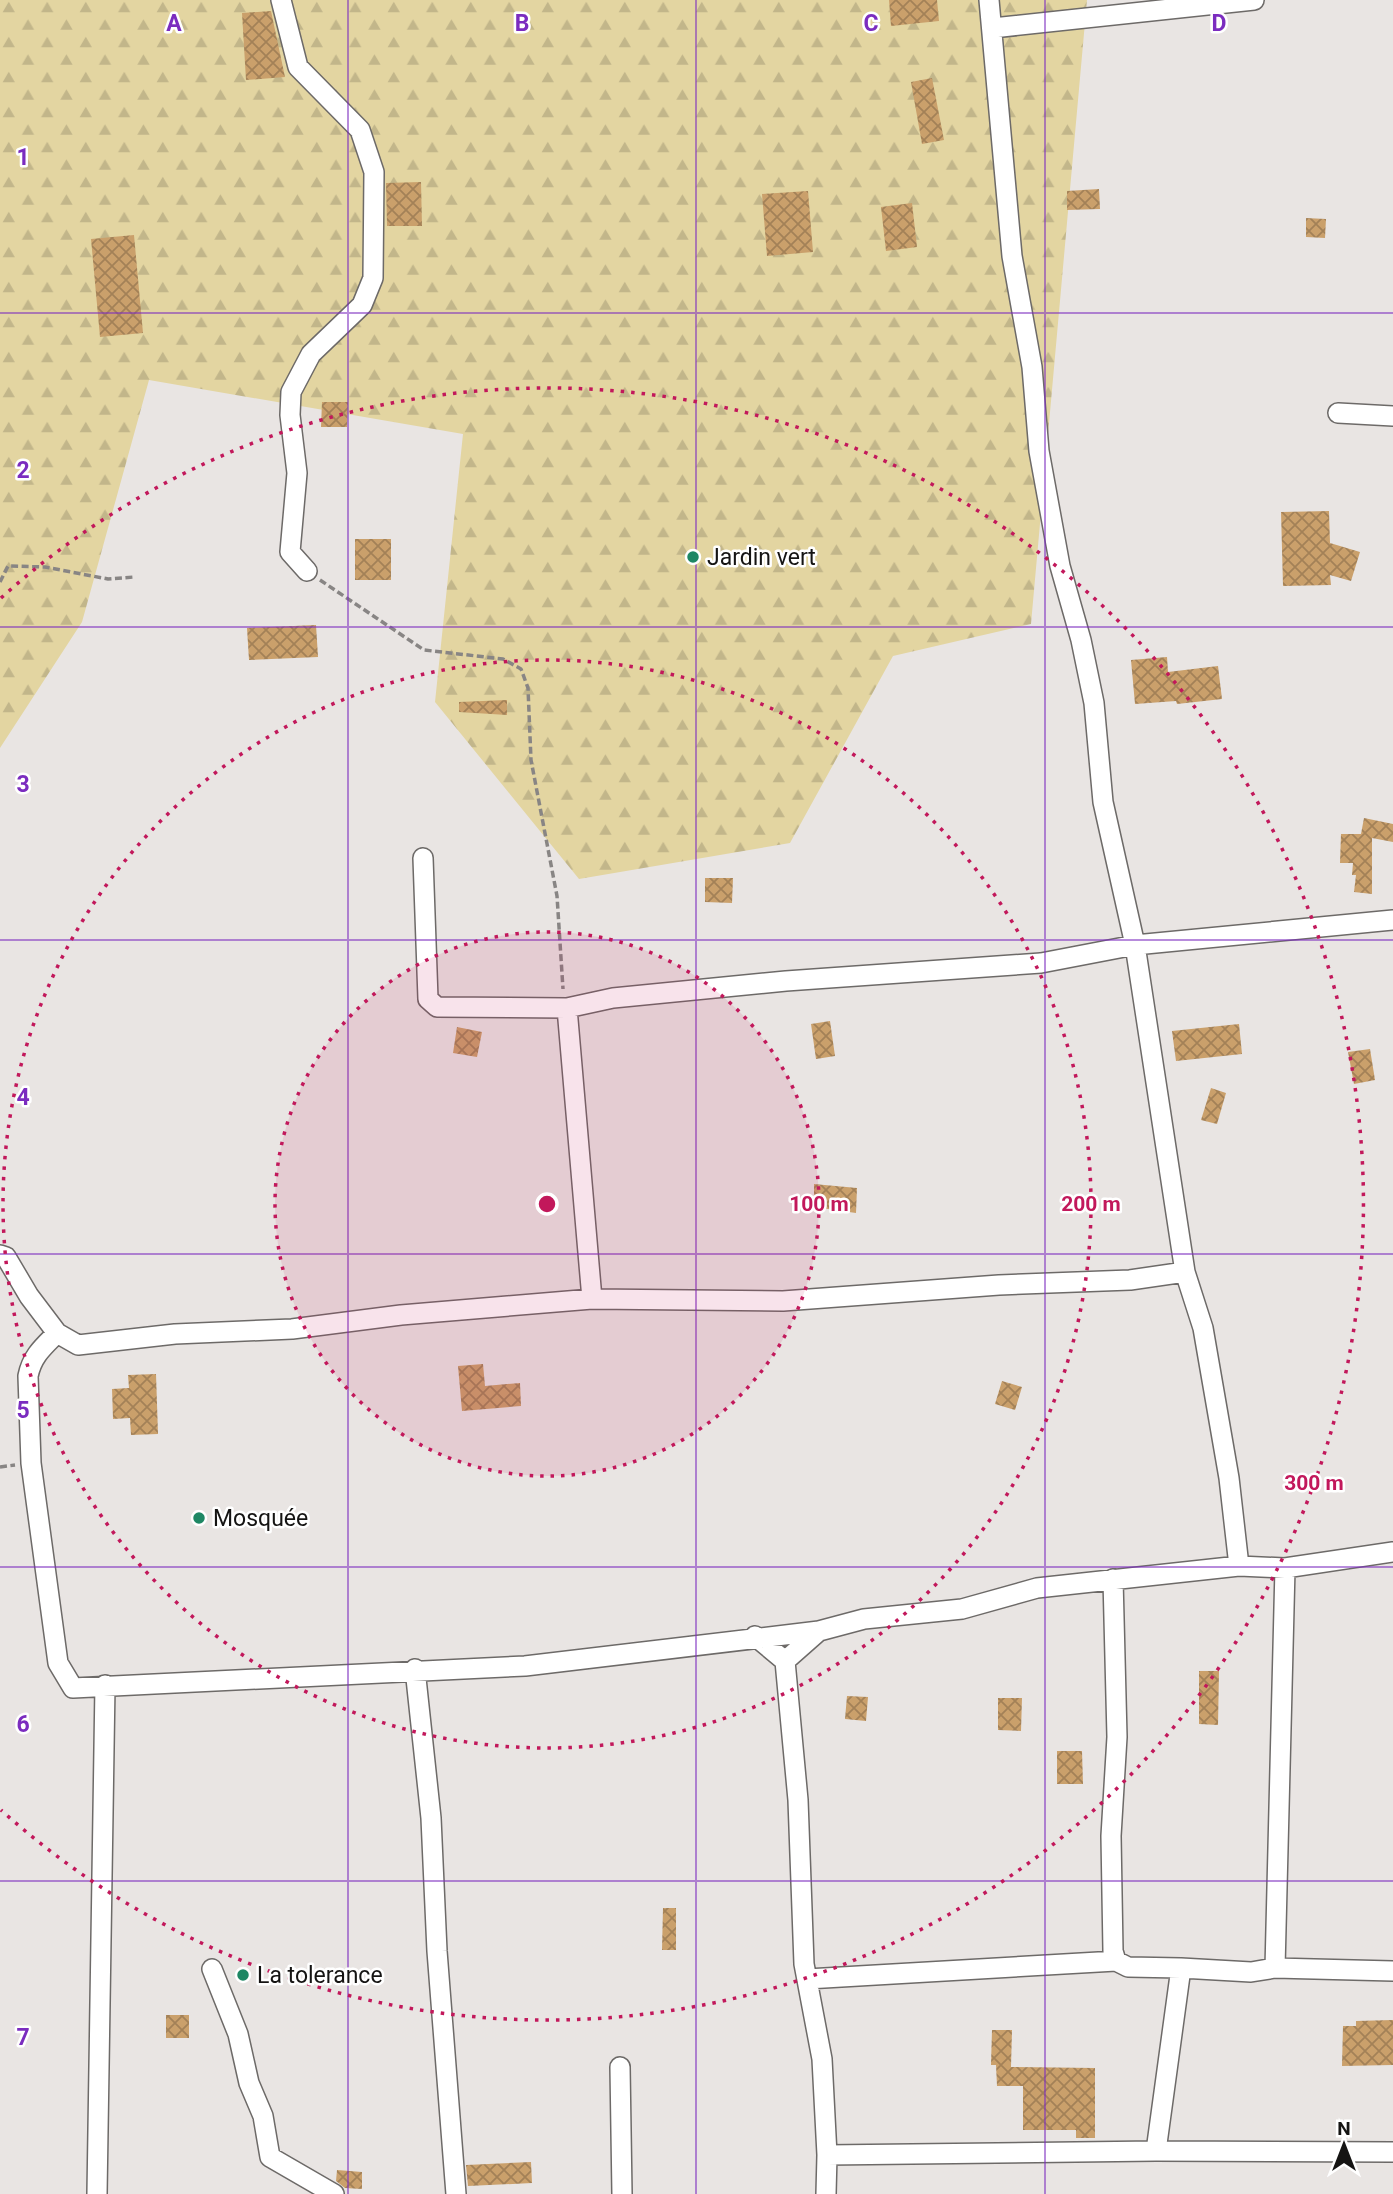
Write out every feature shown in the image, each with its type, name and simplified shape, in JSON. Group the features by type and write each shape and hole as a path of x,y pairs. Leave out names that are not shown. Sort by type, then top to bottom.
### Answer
{"street":[{"path":"281,0 298,67 360,130 374,172 373,278 362,304 311,354 291,392 290,415 297,473 290,552 307,571"},
{"path":"989,0 1013,256 1032,367 1039,451 1060,566 1081,640 1094,703 1103,802 1135,945 1185,1272 1203,1328 1229,1478 1239,1566"},
{"path":"993,28 1254,0"},
{"path":"1338,413 1393,416"},
{"path":"423,858 428,999 432,1006 567,1008 613,998 786,981 1041,963 1135,945 1393,920"},
{"path":"567,1008 592,1299"},
{"path":"0,1255 6,1257 29,1296 57,1332 78,1345 175,1334 292,1329 401,1315 592,1299 783,1301 999,1285 1130,1280 1185,1272"},
{"path":"57,1332 35,1355 28,1376 31,1463 58,1663 74,1688 525,1665 755,1636 819,1631 864,1619 962,1609 1037,1588 1239,1566 1285,1568 1393,1552"},
{"path":"1275,1968 1285,1568"},
{"path":"1113,1579 1117,1737 1111,1836 1113,1951 1116,1961"},
{"path":"785,1661 819,1631"},
{"path":"755,1636 785,1661 798,1800 807,1979 822,2059 827,2155 826,2194"},
{"path":"415,1670 431,1818 437,1951 456,2194"},
{"path":"97,2194 105,1685"},
{"path":"807,1979 1116,1961 1128,1967 1251,1972 1275,1968 1393,1971"},
{"path":"1156,2151 1181,1968"},
{"path":"212,1969 237,2034 249,2083 263,2116 270,2157 334,2194"},
{"path":"620,2067 621,2194"},
{"path":"827,2155 1156,2151 1393,2152"}],"path":[{"path":"0,582 8,566 44,567 108,579 134,578"},
{"path":"307,571 424,650 503,659 521,669 528,688 531,760 556,896 558,940 567,1008"}],"green space":[{"path":"0,0 1087,0 1031,624 893,656 790,843 579,879 435,702 463,434 149,380 82,622 0,748"}],"building":[{"path":"889,0 937,0 939,21 891,26"},
{"path":"271,11 285,77 246,80 242,13"},
{"path":"932,78 944,140 922,144 911,82"},
{"path":"421,182 422,226 387,226 386,183"},
{"path":"1099,189 1100,209 1067,210 1067,191"},
{"path":"808,191 813,252 767,256 762,194"},
{"path":"912,203 917,247 886,251 881,207"},
{"path":"1306,218 1326,219 1325,238 1306,237"},
{"path":"134,235 143,333 100,337 91,239"},
{"path":"322,402 348,402 347,427 321,427"},
{"path":"1329,511 1330,543 1360,552 1351,581 1330,575 1331,585 1283,586 1281,512"},
{"path":"355,539 391,539 391,580 355,580"},
{"path":"316,625 318,657 249,660 247,628"},
{"path":"1167,657 1168,672 1218,666 1222,699 1177,704 1176,701 1135,704 1131,660"},
{"path":"507,700 507,715 459,712 459,702"},
{"path":"1364,818 1393,824 1393,842 1372,838 1372,894 1354,892 1356,875 1352,875 1353,863 1340,863 1341,834 1361,834"},
{"path":"705,878 733,878 732,903 705,902"},
{"path":"830,1021 835,1056 816,1059 811,1024"},
{"path":"1239,1024 1242,1054 1176,1061 1172,1031"},
{"path":"457,1027 482,1032 477,1057 453,1053"},
{"path":"1370,1049 1375,1080 1354,1084 1348,1052"},
{"path":"1211,1088 1226,1093 1217,1124 1201,1120"},
{"path":"814,1184 857,1188 856,1213 814,1207"},
{"path":"483,1364 485,1386 520,1383 521,1406 462,1411 458,1366"},
{"path":"156,1374 158,1434 131,1435 130,1418 113,1419 112,1389 129,1388 128,1375"},
{"path":"1002,1381 1022,1387 1015,1410 995,1404"},
{"path":"1199,1671 1219,1671 1218,1725 1199,1724"},
{"path":"847,1696 868,1697 866,1721 845,1719"},
{"path":"998,1698 1022,1698 1021,1731 998,1730"},
{"path":"1057,1751 1082,1751 1083,1784 1057,1784"},
{"path":"663,1908 676,1908 676,1950 662,1950"},
{"path":"166,2015 189,2015 189,2038 166,2038"},
{"path":"1393,2020 1393,2065 1342,2066 1343,2026 1356,2026 1356,2021"},
{"path":"992,2030 1012,2030 1011,2067 1095,2068 1095,2138 1076,2138 1076,2130 1023,2130 1023,2086 997,2086 996,2065 991,2065"},
{"path":"531,2162 532,2183 468,2186 466,2165"},
{"path":"337,2170 362,2172 362,2189 345,2188 336,2181"}],"place":[{"name":"Jardin vert","path":"693,557"},
{"name":"Mosquée","path":"199,1518"},
{"name":"La tolerance","path":"243,1975"}]}
